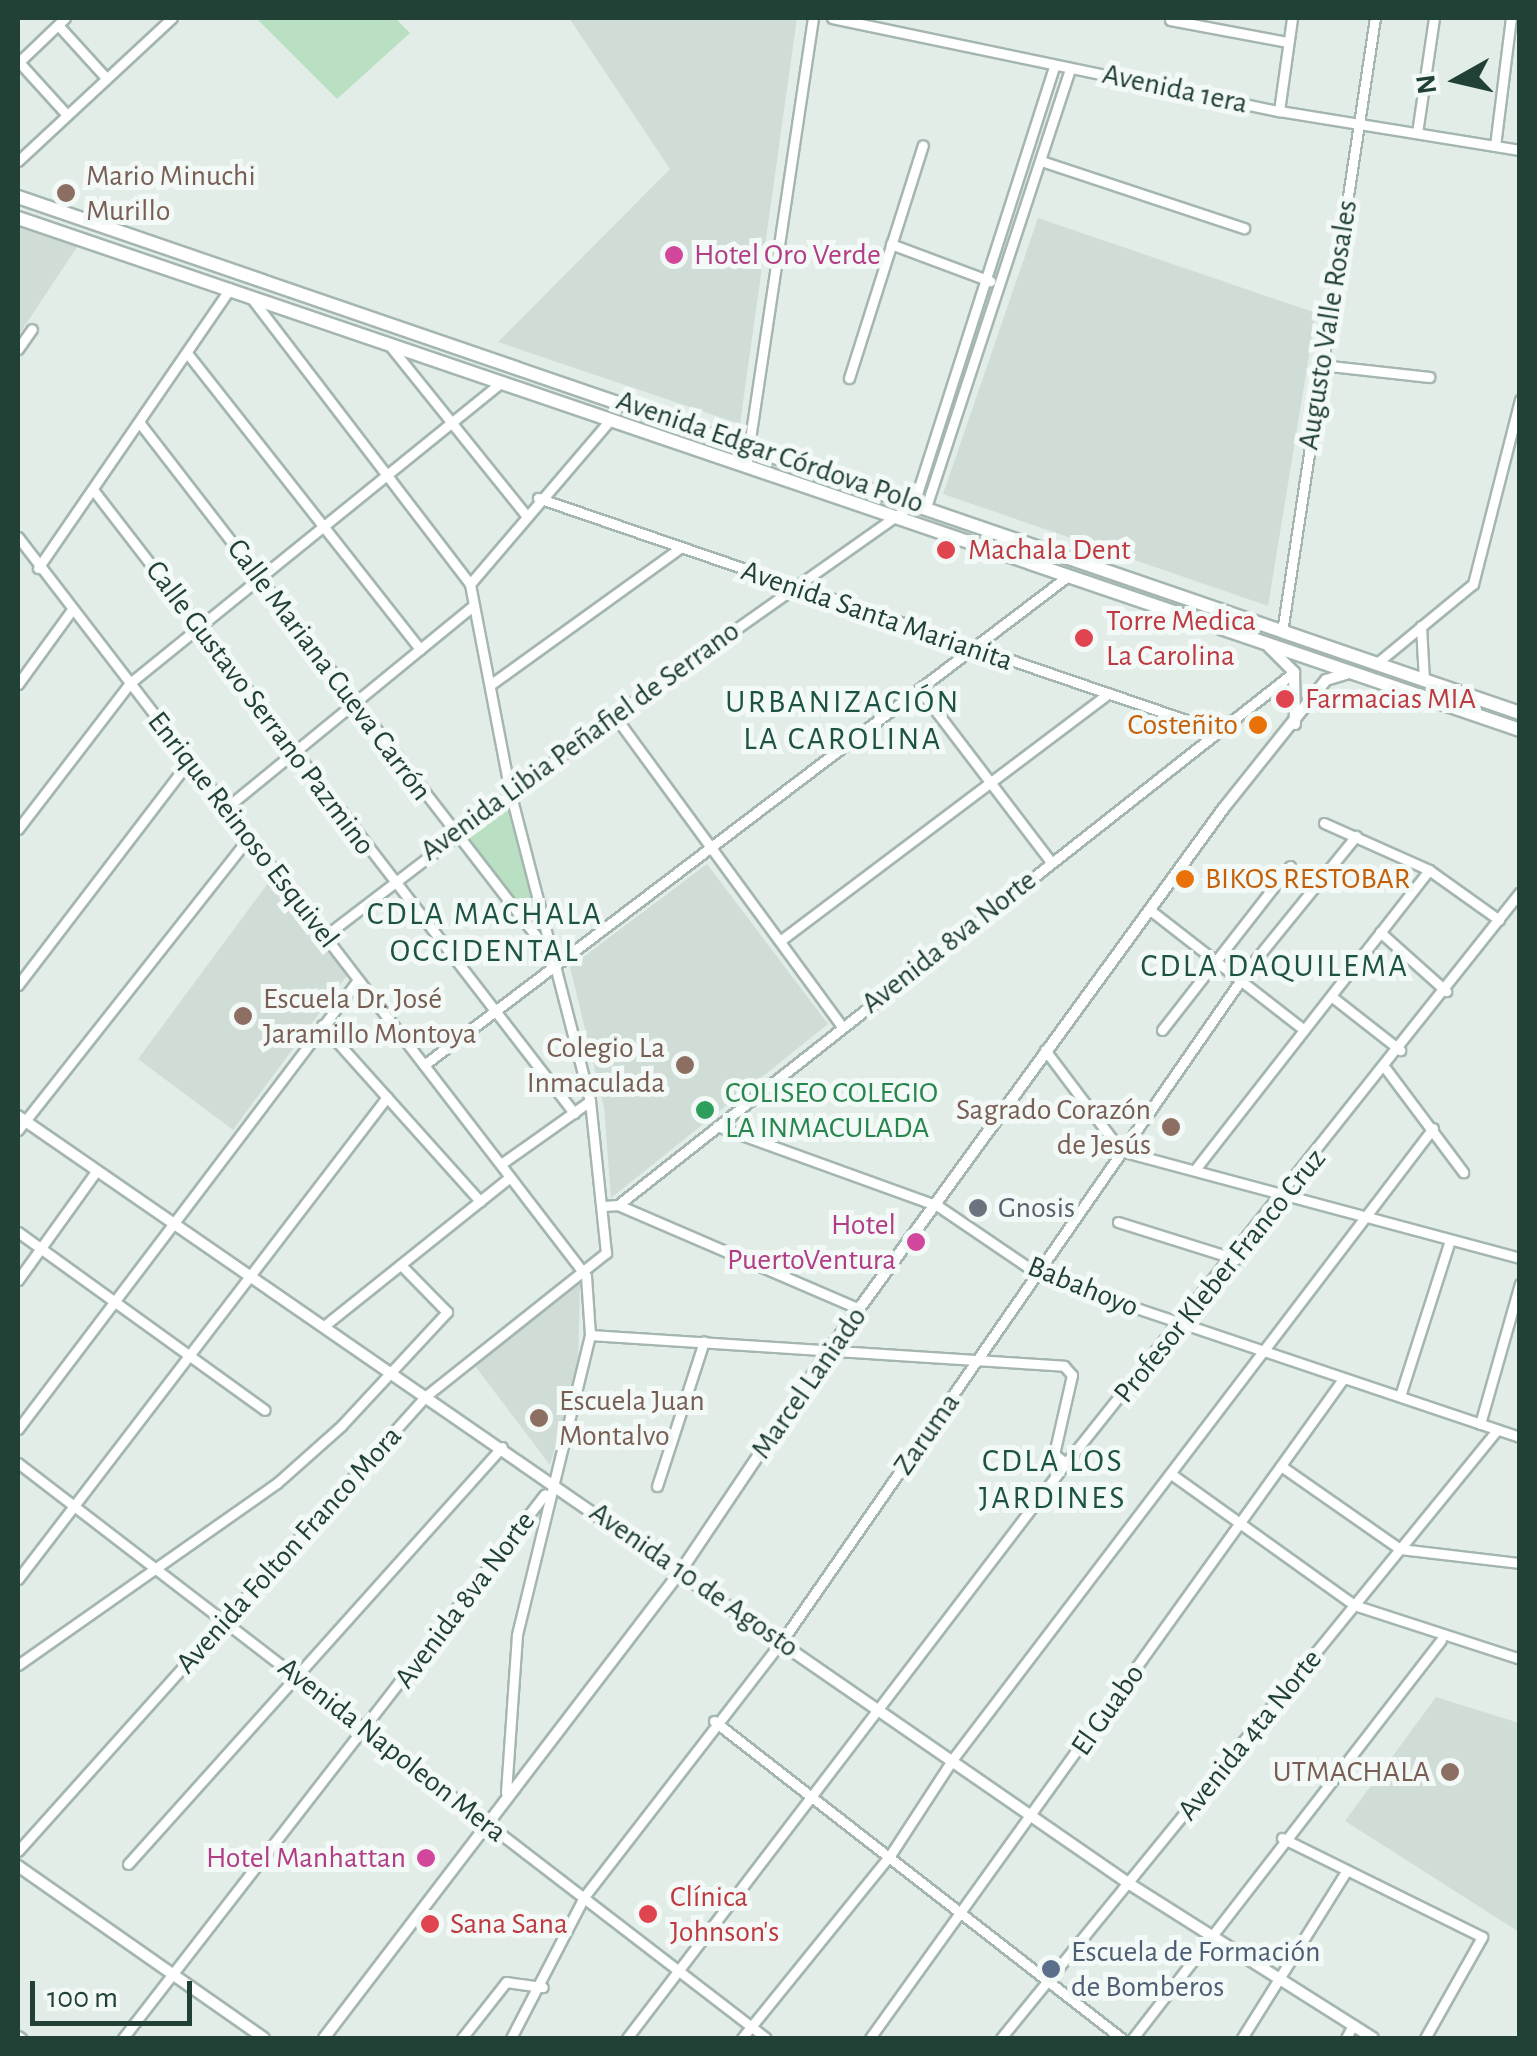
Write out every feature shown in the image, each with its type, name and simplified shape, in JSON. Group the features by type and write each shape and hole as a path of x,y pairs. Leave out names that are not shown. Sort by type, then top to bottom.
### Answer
{"main road":[{"name":"Avenida Edgar Córdova Polo","path":"18,197 1520,713"},
{"name":"Avenida Edgar Córdova Polo","path":"18,218 238,289 388,344 1520,730"}],"street":[{"path":"18,161 172,18"},
{"path":"746,466 812,18"},
{"name":"Avenida 1era","path":"832,18 878,22 1070,68 1278,111 1520,150"},
{"path":"1278,111 1292,18"},
{"name":"Augusto Valle Rosales","path":"1282,632 1375,18"},
{"path":"1417,133 1434,18"},
{"path":"1495,146 1510,18"},
{"path":"1170,20 1288,42"},
{"path":"67,115 18,62 62,21 106,78"},
{"path":"920,505 1055,64"},
{"path":"920,505 1002,284 1070,68"},
{"path":"849,378 923,145"},
{"path":"1041,161 1244,228"},
{"path":"891,244 1002,284"},
{"path":"38,568 187,353 238,289 387,472 470,584 510,792 590,1101 604,1206 606,1254 586,1276 590,1335 548,1486 517,1635 506,1793"},
{"path":"18,349 32,329"},
{"path":"388,344 525,514"},
{"path":"187,353 420,649"},
{"path":"1322,365 1429,376"},
{"path":"18,829 130,683 504,381"},
{"path":"1376,663 1474,584 1520,400"},
{"path":"470,584 538,498 610,420"},
{"name":"Calle Mariana Cueva Carrón","path":"139,422 557,964"},
{"name":"Calle Gustavo Serrano Pazmino","path":"94,491 574,1113"},
{"name":"Avenida Santa Marianita","path":"538,498 677,550 1218,732"},
{"name":"Avenida Libia Peñafiel de Serrano","path":"325,936 392,880 790,585 888,515 920,505"},
{"name":"Enrique Reinoso Esquivel","path":"18,537 71,611 586,1276"},
{"path":"490,685 677,550"},
{"path":"424,1065 977,650 1068,576"},
{"path":"226,808 356,706 474,605"},
{"path":"18,684 71,611"},
{"path":"1421,626 1424,680"},
{"path":"1264,644 1294,672 1294,729"},
{"name":"Avenida 8va Norte","path":"618,1205 1294,672"},
{"name":"Marcel Laniado","path":"324,2038 506,1793 680,1572 828,1350 938,1206 1045,1050 1150,910 1294,729 1326,680 1350,673"},
{"path":"920,690 1050,862"},
{"path":"780,941 1108,694"},
{"path":"614,715 842,1026"},
{"path":"18,984 188,763"},
{"path":"1324,823 1429,870 1499,920"},
{"name":"Zaruma","path":"511,2038 543,1987 584,1897 714,1721 782,1641 1041,1276 1122,1151 1242,980 1356,836"},
{"path":"20,1122 249,838"},
{"path":"1162,1030 1290,866"},
{"path":"1197,1167 1429,870"},
{"name":"Profesor Kleber Franco Cruz","path":"626,2038 885,1710 1066,1463 1287,1196 1520,892"},
{"path":"1150,910 1304,1030"},
{"path":"1380,932 1446,990"},
{"path":"18,1429 358,980"},
{"path":"1331,996 1400,1050"},
{"path":"322,1025 480,1201"},
{"path":"1045,1050 1122,1151 1197,1167 1449,1243 1520,1258"},
{"path":"1386,1070 1463,1172"},
{"path":"18,1579 387,1097"},
{"path":"501,1164 590,1101"},
{"name":"Avenida 10 de Agosto","path":"20,1122 252,1274 502,1448 548,1486 955,1756 1033,1817 1131,1884 1279,1982 1373,2038"},
{"name":"Babahoyo","path":"717,1126 938,1206 1041,1276 1266,1355 1520,1437"},
{"path":"742,2038 891,1854 955,1756 1174,1476 1433,1128"},
{"path":"18,1280 97,1170"},
{"path":"324,1326 510,1176"},
{"path":"604,1206 618,1205 860,1309"},
{"path":"1118,1222 1236,1258"},
{"path":"18,1232 265,1410"},
{"path":"1400,1396 1449,1243"},
{"path":"18,1665 318,1449 446,1312 401,1265"},
{"name":"Avenida Folton Franco Mora","path":"18,1851 426,1396 586,1276"},
{"path":"1480,1424 1520,1284"},
{"path":"590,1335 978,1360 1070,1370 1054,1454 1066,1463"},
{"path":"656,1486 704,1342"},
{"name":"El Guabo","path":"870,2038 960,1908 1033,1817 1236,1524 1342,1379"},
{"name":"Avenida 4ta Norte","path":"1001,2038 1131,1884 1497,1430"},
{"path":"128,1864 502,1448"},
{"name":"Avenida Napoleon Mera","path":"18,1463 766,2038"},
{"path":"1281,1466 1400,1550 1520,1563"},
{"path":"1174,1476 1354,1605 1441,1640 1520,1659"},
{"name":"Avenida 8va Norte","path":"123,2038 368,1730 548,1486"},
{"path":"1133,2038 1282,1838 1441,1640"},
{"path":"714,1721 1050,1977 1122,2038"},
{"path":"1282,1838 1345,1873 1482,1937 1425,2038"},
{"path":"18,1866 264,2038"},
{"path":"1242,2038 1345,1873"},
{"path":"462,2038 506,1982 543,1987"},
{"path":"1346,2038 1353,2025"}],"shaded area":[{"name":"Hotel Oro Verde","path":"569,18 797,18 740,424 498,342 670,169"},
{"path":"1038,218 1316,313 1268,606 943,494"},
{"path":"18,225 79,244 18,336"},
{"name":"Colegio La Inmaculada","path":"707,864 828,1024 611,1198 604,1107 570,967"},
{"name":"Escuela Dr. José Jaramillo Montoya","path":"274,875 349,973 233,1130 138,1059"},
{"name":"Escuela Juan Montalvo","path":"580,1281 578,1370 550,1465 472,1362"},
{"name":"UTMACHALA","path":"1436,1697 1519,1723 1519,1932 1345,1821"}],"green space":[{"path":"256,18 395,18 410,33 337,99"},
{"path":"515,785 558,959 457,829"}],"place":[{"name":"Mario Minuchi Murillo","path":"66,193"},
{"name":"Hotel Oro Verde","path":"674,255"},
{"name":"Machala Dent","path":"946,550"},
{"name":"Torre Medica La Carolina","path":"1084,638"},
{"name":"Farmacias MIA","path":"1285,699"},
{"name":"Costeñito","path":"1258,725"},
{"name":"BIKOS RESTOBAR","path":"1185,879"},
{"name":"Escuela Dr. José Jaramillo Montoya","path":"243,1016"},
{"name":"Colegio La Inmaculada","path":"685,1065"},
{"name":"COLISEO COLEGIO LA INMACULADA","path":"705,1110"},
{"name":"Sagrado Corazón de Jesús","path":"1171,1127"},
{"name":"Gnosis","path":"978,1208"},
{"name":"Hotel PuertoVentura","path":"916,1242"},
{"name":"Escuela Juan Montalvo","path":"539,1418"},
{"name":"UTMACHALA","path":"1450,1772"},
{"name":"Hotel Manhattan","path":"426,1858"},
{"name":"Clínica Johnson's","path":"648,1914"},
{"name":"Sana Sana","path":"430,1924"},
{"name":"Escuela de Formación de Bomberos","path":"1051,1969"}],"district":[{"name":"URBANIZACIÓN LA CAROLINA","path":"843,722"},
{"name":"CDLA MACHALA OCCIDENTAL","path":"485,934"},
{"name":"CDLA DAQUILEMA","path":"1275,966"},
{"name":"CDLA LOS JARDINES","path":"1053,1480"}]}
